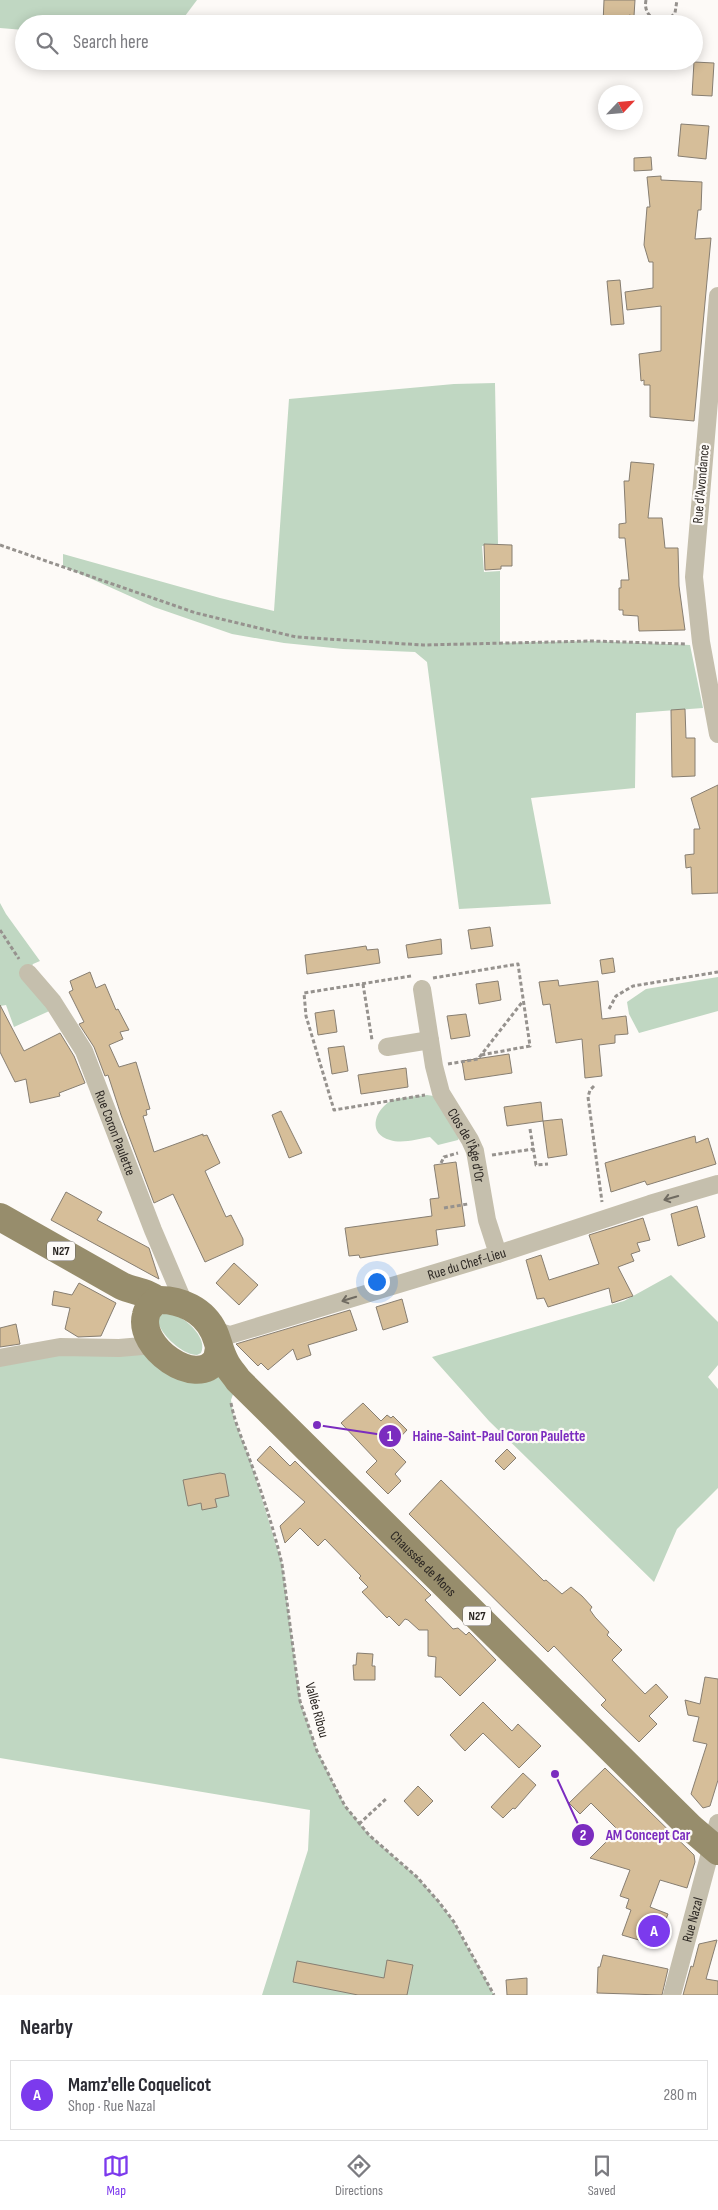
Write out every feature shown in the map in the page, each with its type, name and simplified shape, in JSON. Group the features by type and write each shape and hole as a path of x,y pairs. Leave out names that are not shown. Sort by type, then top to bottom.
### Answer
{"main road":[{"name":"N27","path":"0,1217 122,1286 150,1294 151,1307 169,1299 184,1303 199,1313 213,1349 238,1380"},
{"path":"151,1307 145,1326 154,1345 168,1360 176,1365 195,1369 213,1349"},
{"name":"Chaussée de Mons","path":"238,1380 691,1828 716,1840"}],"street":[{"name":"Rue d'Avondance","path":"701,642 694,577 718,296"},
{"path":"701,642 718,734"},
{"name":"Rue Coron Paulette","path":"28,972 53,1002 84,1052 153,1230 184,1303"},
{"name":"Clos de l'Âge d'Or","path":"425,979 430,1040 441,1093 470,1140 476,1158 487,1220 498,1254"},
{"path":"387,1047 430,1040"},
{"name":"Rue du Chef-Lieu","path":"213,1349 230,1335 498,1254 718,1184"},
{"path":"0,1358 60,1347 119,1348 154,1345"},
{"name":"Rue Nazal","path":"672,1995 716,1840"}],"path":[{"path":"646,0 649,15"},
{"path":"673,15 675,13 677,0"},
{"path":"0,545 196,613 296,637 423,645 592,641 690,645 701,642"},
{"path":"0,930 28,972"},
{"path":"441,1093 334,1110 306,1016 304,993 363,984 425,979 518,964 530,1046 481,1055"},
{"path":"610,1009 616,996 633,986 718,972"},
{"path":"363,984 374,1052 385,1050 387,1047"},
{"path":"434,1066 478,1059 524,1000"},
{"path":"594,1086 590,1090 588,1097 601,1199 608,1218"},
{"path":"530,1129 536,1165 548,1164"},
{"path":"476,1158 534,1149"},
{"path":"444,1208 484,1202"},
{"name":"Vallée Ribou","path":"238,1380 231,1400 234,1419 251,1463 282,1564 300,1701 318,1752 345,1806 359,1824 384,1849 417,1877 454,1922 494,1995"},
{"path":"359,1824 386,1799"}],"green space":[{"path":"0,0 197,0 186,15 15,15 15,29 0,28"},
{"path":"495,383 498,544 482,546 484,572 500,571 500,643 592,641 690,645 703,708 636,713 635,788 531,798 551,904 459,909 427,662 415,652 343,649 284,643 232,634 154,607 63,566 63,554 220,598 274,611 289,399 454,384"},
{"path":"0,903 40,961 33,964 28,973 56,1008 14,1027 6,1005 0,1006 0,934 2,934 0,930"},
{"path":"718,977 718,1011 639,1033 629,1014 627,1002 646,989"},
{"path":"434,1096 460,1136 458,1140 438,1145 430,1137 400,1142 390,1140 378,1133 376,1128 377,1117 389,1102 401,1098"},
{"path":"671,1275 718,1322 718,1365 708,1377 718,1389 718,1488 677,1529 654,1582 489,1421 432,1357 624,1301"},
{"path":"163,1314 180,1317 196,1331 202,1342 201,1353 197,1355 187,1352 171,1341 159,1325 159,1316"},
{"path":"138,1346 238,1380 231,1400 234,1419 251,1463 282,1564 300,1701 317,1751 345,1806 369,1835 417,1877 439,1902 454,1923 494,1995 262,1995 308,1850 310,1810 0,1758 0,1358"}],"building":[{"path":"604,0 635,0 634,15 603,15"},
{"path":"703,62 714,63 712,96 692,95 694,70 703,70"},
{"path":"681,124 709,126 706,159 678,156"},
{"path":"651,157 652,170 634,171 634,158"},
{"path":"661,176 661,180 702,182 701,210 698,210 695,239 711,238 694,421 650,417 650,385 644,385 644,380 641,381 639,354 661,351 661,306 627,310 625,292 653,288 653,262 649,262 644,245 647,207 650,207 647,177"},
{"path":"620,280 624,324 611,325 607,281"},
{"path":"631,462 654,464 648,518 662,518 665,548 678,548 679,586 685,630 639,631 638,616 623,615 623,610 619,610 621,580 629,580 625,538 619,538 619,524 626,523 624,481 629,481"},
{"path":"484,544 512,545 512,566 501,566 501,569 485,570"},
{"path":"685,709 686,738 695,738 695,776 672,777 671,710"},
{"path":"718,785 718,893 692,894 691,867 686,868 685,855 694,854 694,829 700,829 691,798"},
{"path":"490,927 493,946 471,949 468,930"},
{"path":"441,939 442,954 408,958 406,945"},
{"path":"366,946 367,950 378,949 380,963 307,974 305,955"},
{"path":"613,958 615,972 602,974 600,960"},
{"path":"90,972 96,988 105,984 116,1010 118,1009 129,1030 120,1032 123,1039 109,1045 119,1067 136,1062 150,1109 146,1110 147,1115 143,1116 154,1152 203,1134 203,1136 207,1135 220,1163 205,1171 226,1217 231,1215 243,1239 243,1245 205,1262 173,1194 154,1203 108,1075 105,1076 94,1047 79,1024 84,1022 69,992 73,990 70,981"},
{"path":"558,980 559,986 598,981 602,1019 626,1016 628,1034 615,1035 615,1043 599,1045 602,1076 585,1078 582,1039 556,1043 550,1004 543,1005 539,982"},
{"path":"498,981 501,1000 479,1004 476,984"},
{"path":"0,1005 24,1051 60,1033 74,1056 85,1083 59,1093 60,1096 30,1103 26,1079 15,1082 0,1052"},
{"path":"334,1010 337,1032 318,1035 315,1013"},
{"path":"466,1014 470,1036 451,1039 447,1016"},
{"path":"344,1046 348,1071 332,1074 328,1048"},
{"path":"509,1054 512,1073 465,1080 462,1061"},
{"path":"406,1068 408,1087 361,1094 358,1075"},
{"path":"541,1102 543,1121 507,1126 504,1107"},
{"path":"281,1111 302,1153 289,1158 272,1115"},
{"path":"562,1119 567,1155 548,1158 543,1121"},
{"path":"695,1136 696,1143 708,1138 716,1164 647,1185 645,1181 611,1192 605,1163"},
{"path":"456,1162 465,1226 436,1230 438,1245 360,1258 359,1255 349,1256 345,1228 432,1216 430,1199 439,1198 434,1165"},
{"path":"66,1192 102,1212 97,1220 149,1248 159,1279 51,1220"},
{"path":"697,1206 705,1237 678,1246 671,1214"},
{"path":"643,1218 650,1240 637,1243 640,1251 631,1254 634,1261 618,1267 633,1296 612,1303 609,1288 548,1307 544,1298 537,1299 526,1260 541,1255 549,1280 599,1264 589,1235"},
{"path":"234,1263 258,1285 239,1305 216,1283"},
{"path":"79,1283 116,1303 101,1336 78,1337 65,1329 70,1308 52,1305 54,1291 72,1295"},
{"path":"402,1299 408,1322 383,1330 376,1307"},
{"path":"350,1310 357,1330 308,1345 311,1355 297,1360 293,1349 268,1370 261,1363 258,1366 236,1344"},
{"path":"16,1324 20,1344 0,1347 0,1328"},
{"path":"363,1403 381,1421 387,1415 391,1418 393,1416 407,1430 391,1447 406,1462 395,1474 401,1481 388,1494 366,1472 377,1461 341,1423"},
{"path":"270,1446 290,1466 295,1461 431,1595 425,1600 453,1629 458,1628 466,1635 469,1632 496,1660 460,1696 441,1677 435,1677 436,1657 428,1656 428,1630 419,1630 405,1619 399,1626 389,1616 387,1618 362,1592 368,1587 359,1578 361,1576 325,1539 318,1546 300,1528 285,1543 280,1526 305,1502 257,1460"},
{"path":"507,1449 516,1458 504,1470 495,1461"},
{"path":"220,1473 225,1474 229,1496 215,1499 217,1507 202,1510 201,1503 188,1506 183,1480"},
{"path":"441,1480 544,1581 546,1580 562,1594 571,1587 582,1596 592,1607 590,1610 595,1617 609,1632 607,1635 622,1650 612,1660 645,1694 656,1684 668,1697 649,1716 657,1724 639,1742 601,1705 606,1700 554,1646 548,1652 409,1514"},
{"path":"357,1653 373,1654 372,1666 375,1666 375,1680 354,1680 353,1665 356,1665"},
{"path":"705,1677 718,1679 718,1780 710,1806 703,1808 691,1794 707,1744 693,1741 699,1717 688,1715 685,1700 700,1704"},
{"path":"483,1702 512,1731 518,1724 541,1746 519,1768 483,1733 465,1751 450,1735"},
{"path":"605,1768 694,1855 695,1862 687,1888 660,1880 650,1907 668,1914 656,1945 622,1935 631,1910 626,1908 629,1899 620,1896 630,1870 590,1858 618,1830 591,1803 580,1814 569,1803"},
{"path":"523,1773 536,1785 515,1809 513,1808 503,1818 491,1807"},
{"path":"418,1786 433,1801 418,1816 404,1801"},
{"path":"717,1940 706,1979 718,1981 718,1995 683,1995 699,1944"},
{"path":"603,1955 668,1969 662,1995 597,1993 598,1967 600,1967"},
{"path":"387,1960 413,1965 407,1995 358,1995 293,1982 297,1961 384,1978"},
{"path":"527,1978 527,1995 507,1995 506,1980"}],"place":[{"name":"Haine-Saint-Paul Coron Paulette","path":"317,1425"},
{"name":"AM Concept Car","path":"555,1774"},
{"name":"Mamz'elle Coquelicot","path":"654,1931"}]}
